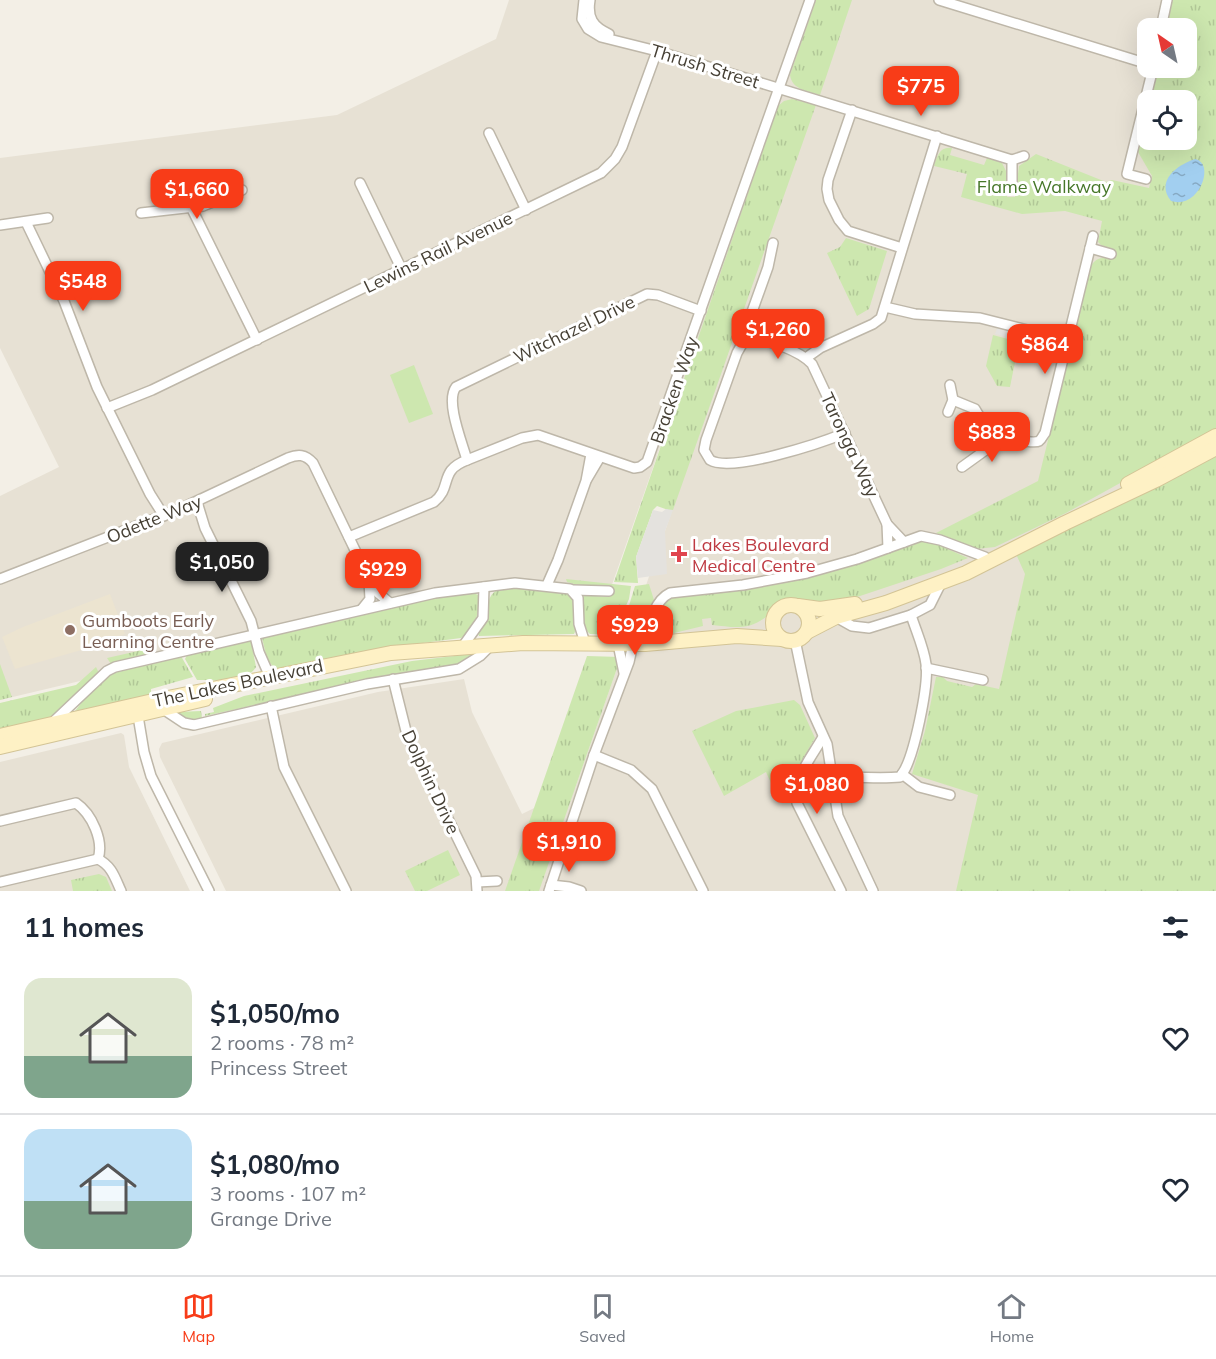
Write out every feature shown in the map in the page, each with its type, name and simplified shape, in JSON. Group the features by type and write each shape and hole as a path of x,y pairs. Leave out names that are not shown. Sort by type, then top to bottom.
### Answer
{"street":[{"name":"Thrush Street","path":"584,0 582,19 588,29 601,37 631,43"},
{"name":"Thrush Street","path":"590,0 588,15 594,25 600,30 631,43 1012,160"},
{"name":"Bracken Way","path":"467,460 534,434 634,468 647,462 810,0"},
{"path":"939,0 1137,61"},
{"path":"1163,18 1167,0"},
{"name":"Lewins Rail Avenue","path":"109,412 594,177 615,159 627,138 657,51"},
{"path":"1146,179 1127,174 1151,78"},
{"path":"852,110 828,180 829,200 839,220 848,231 902,248"},
{"path":"489,133 526,210"},
{"path":"845,433 804,448 722,465 710,460 704,450 742,344 749,339 764,341 809,361 830,345 881,318 937,136"},
{"path":"1012,187 1012,160 1024,156"},
{"path":"360,183 402,270"},
{"path":"141,213 210,204 242,190"},
{"path":"191,207 256,340"},
{"path":"0,225 48,218"},
{"path":"26,222 64,301 88,368 160,517"},
{"path":"953,400 975,409 987,429 1005,436 1035,442 1042,437 1093,237"},
{"path":"749,339 748,323 768,267 773,243"},
{"path":"1090,248 1111,254"},
{"name":"Witchazel Drive","path":"467,460 452,404 453,391 463,383 647,294 658,295 701,311"},
{"path":"885,307 915,314 980,318 1067,340"},
{"name":"Taronga Way","path":"809,361 887,524 904,542"},
{"path":"948,412 953,400 950,385"},
{"path":"962,467 1005,436"},
{"path":"1032,539 856,603 820,609 793,605 782,607 775,615 773,626 778,635 795,637 836,617 886,603 941,583 992,561 1065,522 1216,436"},
{"path":"1065,522 1135,491 1216,448"},
{"path":"547,585 595,455"},
{"name":"Odette Way","path":"0,579 160,517 295,456 306,456 313,463 349,537"},
{"path":"390,603 382,598 369,579 349,537 434,502 442,493 447,475 453,467 467,460"},
{"path":"193,503 251,621 265,678"},
{"name":"Taronga Way","path":"887,524 888,548"},
{"path":"581,891 569,887 550,888 624,673 662,597 670,593 776,579 831,567 926,536 985,557"},
{"path":"558,560 560,587"},
{"path":"362,609 370,599 369,579"},
{"name":"The Lakes Boulevard","path":"51,724 111,669 255,634 435,593 515,583 547,585 573,590 609,591"},
{"path":"836,617 852,626 869,628 911,615 930,605 941,583"},
{"path":"463,646 483,618 484,587"},
{"path":"573,590 578,598 579,624 585,642"},
{"path":"795,637 809,627 807,614 798,606"},
{"name":"The Lakes Boulevard","path":"737,636 757,628 775,615"},
{"path":"833,778 855,776 890,778 900,777 902,774 912,748 927,682 926,668 911,615"},
{"name":"The Lakes Boulevard","path":"0,747 265,678 359,658 492,644 585,642 639,644 737,636 795,637"},
{"path":"795,637 808,702 827,744 838,816 873,891"},
{"name":"The Lakes Boulevard","path":"163,709 184,723 194,725 393,679 459,669 480,656 492,644"},
{"path":"618,644 624,673"},
{"name":"The Lakes Boulevard","path":"0,736 51,724 136,710 163,709 428,650"},
{"path":"926,668 983,680"},
{"name":"Dolphin Drive","path":"393,679 407,735 477,887 496,881"},
{"path":"272,706 284,767 346,891"},
{"path":"136,710 151,776 208,891"},
{"path":"823,737 798,780 795,794 797,804 841,891"},
{"path":"594,755 631,770 652,789 702,891"},
{"path":"902,774 919,787 950,795"},
{"path":"0,821 76,803 82,807 98,836 100,852 98,859"},
{"path":"0,882 98,859 112,871 121,891"}],"shaded area":[{"path":"509,0 1216,0 1216,891 226,891 160,757 159,749 162,743 378,692 464,679 472,712 522,814 575,788 790,174 783,158 757,171 608,596 522,586 442,595 0,700 0,496 59,467 0,348 0,158 337,115 496,39"},
{"path":"998,326 1022,332 1020,340 995,334"},
{"path":"666,509 673,510 665,531 667,574 638,578 636,557 653,510 662,512"},
{"name":"Gumboots Early Learning Centre","path":"110,594 125,634 92,645 92,647 15,669 2,637"},
{"path":"121,733 124,735 129,767 190,891 0,891 0,762"}],"green space":[{"path":"816,0 852,0 820,95 797,87 790,75"},
{"name":"Flame Walkway","path":"1172,0 1216,0 1216,430 1066,513 995,547 976,549 936,533 1038,481 1090,268 1098,259 1110,258 1112,249 1098,242 1102,221 1065,211 1022,214 961,197 967,174 934,166 936,159 942,150 952,148 950,155 984,165 987,158 1002,163 1008,175 1007,197 1015,197 1019,166 1036,154 1106,182 1112,180 1149,188 1152,176 1138,150 1197,150 1197,90 1152,90 1155,78 1197,78 1197,18 1168,18"},
{"path":"792,99 816,105 673,510 657,506 653,510 636,557 638,583 614,582 778,106"},
{"path":"846,238 887,251 869,309 857,316 827,253 840,247"},
{"path":"993,335 1019,342 1010,387 997,386 986,366"},
{"path":"414,365 433,414 409,423 390,375"},
{"path":"1216,453 1216,891 956,891 978,795 912,774 925,731 936,677 943,677 947,681 972,687 976,684 999,689 1025,574 1016,554"},
{"path":"922,541 932,542 968,558 848,599 819,603 784,602 766,617 746,626 712,625 711,618 702,619 703,626 670,634 653,633 664,603 672,597 745,589 813,576"},
{"path":"566,579 631,586 629,599 613,635 590,634 584,626 582,616 583,595 609,597 611,588 574,584 567,582"},
{"path":"649,584 654,600 644,629 635,636 620,635 635,586"},
{"path":"524,588 569,594 574,603 574,634 479,636 478,633 487,619 489,600 493,593 497,590"},
{"path":"474,593 478,595 476,619 461,638 400,646 283,668 274,668 267,659 262,638 428,599"},
{"path":"251,641 256,667 237,679 197,680 185,659 187,655"},
{"path":"147,649 147,654 111,664 107,658"},
{"path":"471,654 472,656 458,664 372,679 205,716 205,714 214,712 213,708 244,696 412,661"},
{"path":"181,656 193,677 151,689 151,695 75,711 110,674"},
{"path":"587,656 621,657 539,891 505,891"},
{"path":"0,664 12,697 0,700"},
{"path":"96,667 99,673 49,718 0,730 0,703 76,685"},
{"path":"794,700 800,705 815,738 793,782 771,783 766,772 724,796 692,731 736,711"},
{"path":"201,711 202,718 192,720 186,719 178,712"},
{"path":"448,850 460,875 427,891 415,891 405,871"},
{"path":"99,874 106,877 112,891 73,891 71,880"}],"water":[{"path":"1195,159 1201,162 1204,169 1201,185 1190,199 1181,202 1171,201 1165,187 1170,175 1181,165"}],"place":[{"name":"Lakes Boulevard Medical Centre","path":"679,554"},
{"name":"Gumboots Early Learning Centre","path":"70,630"}]}
